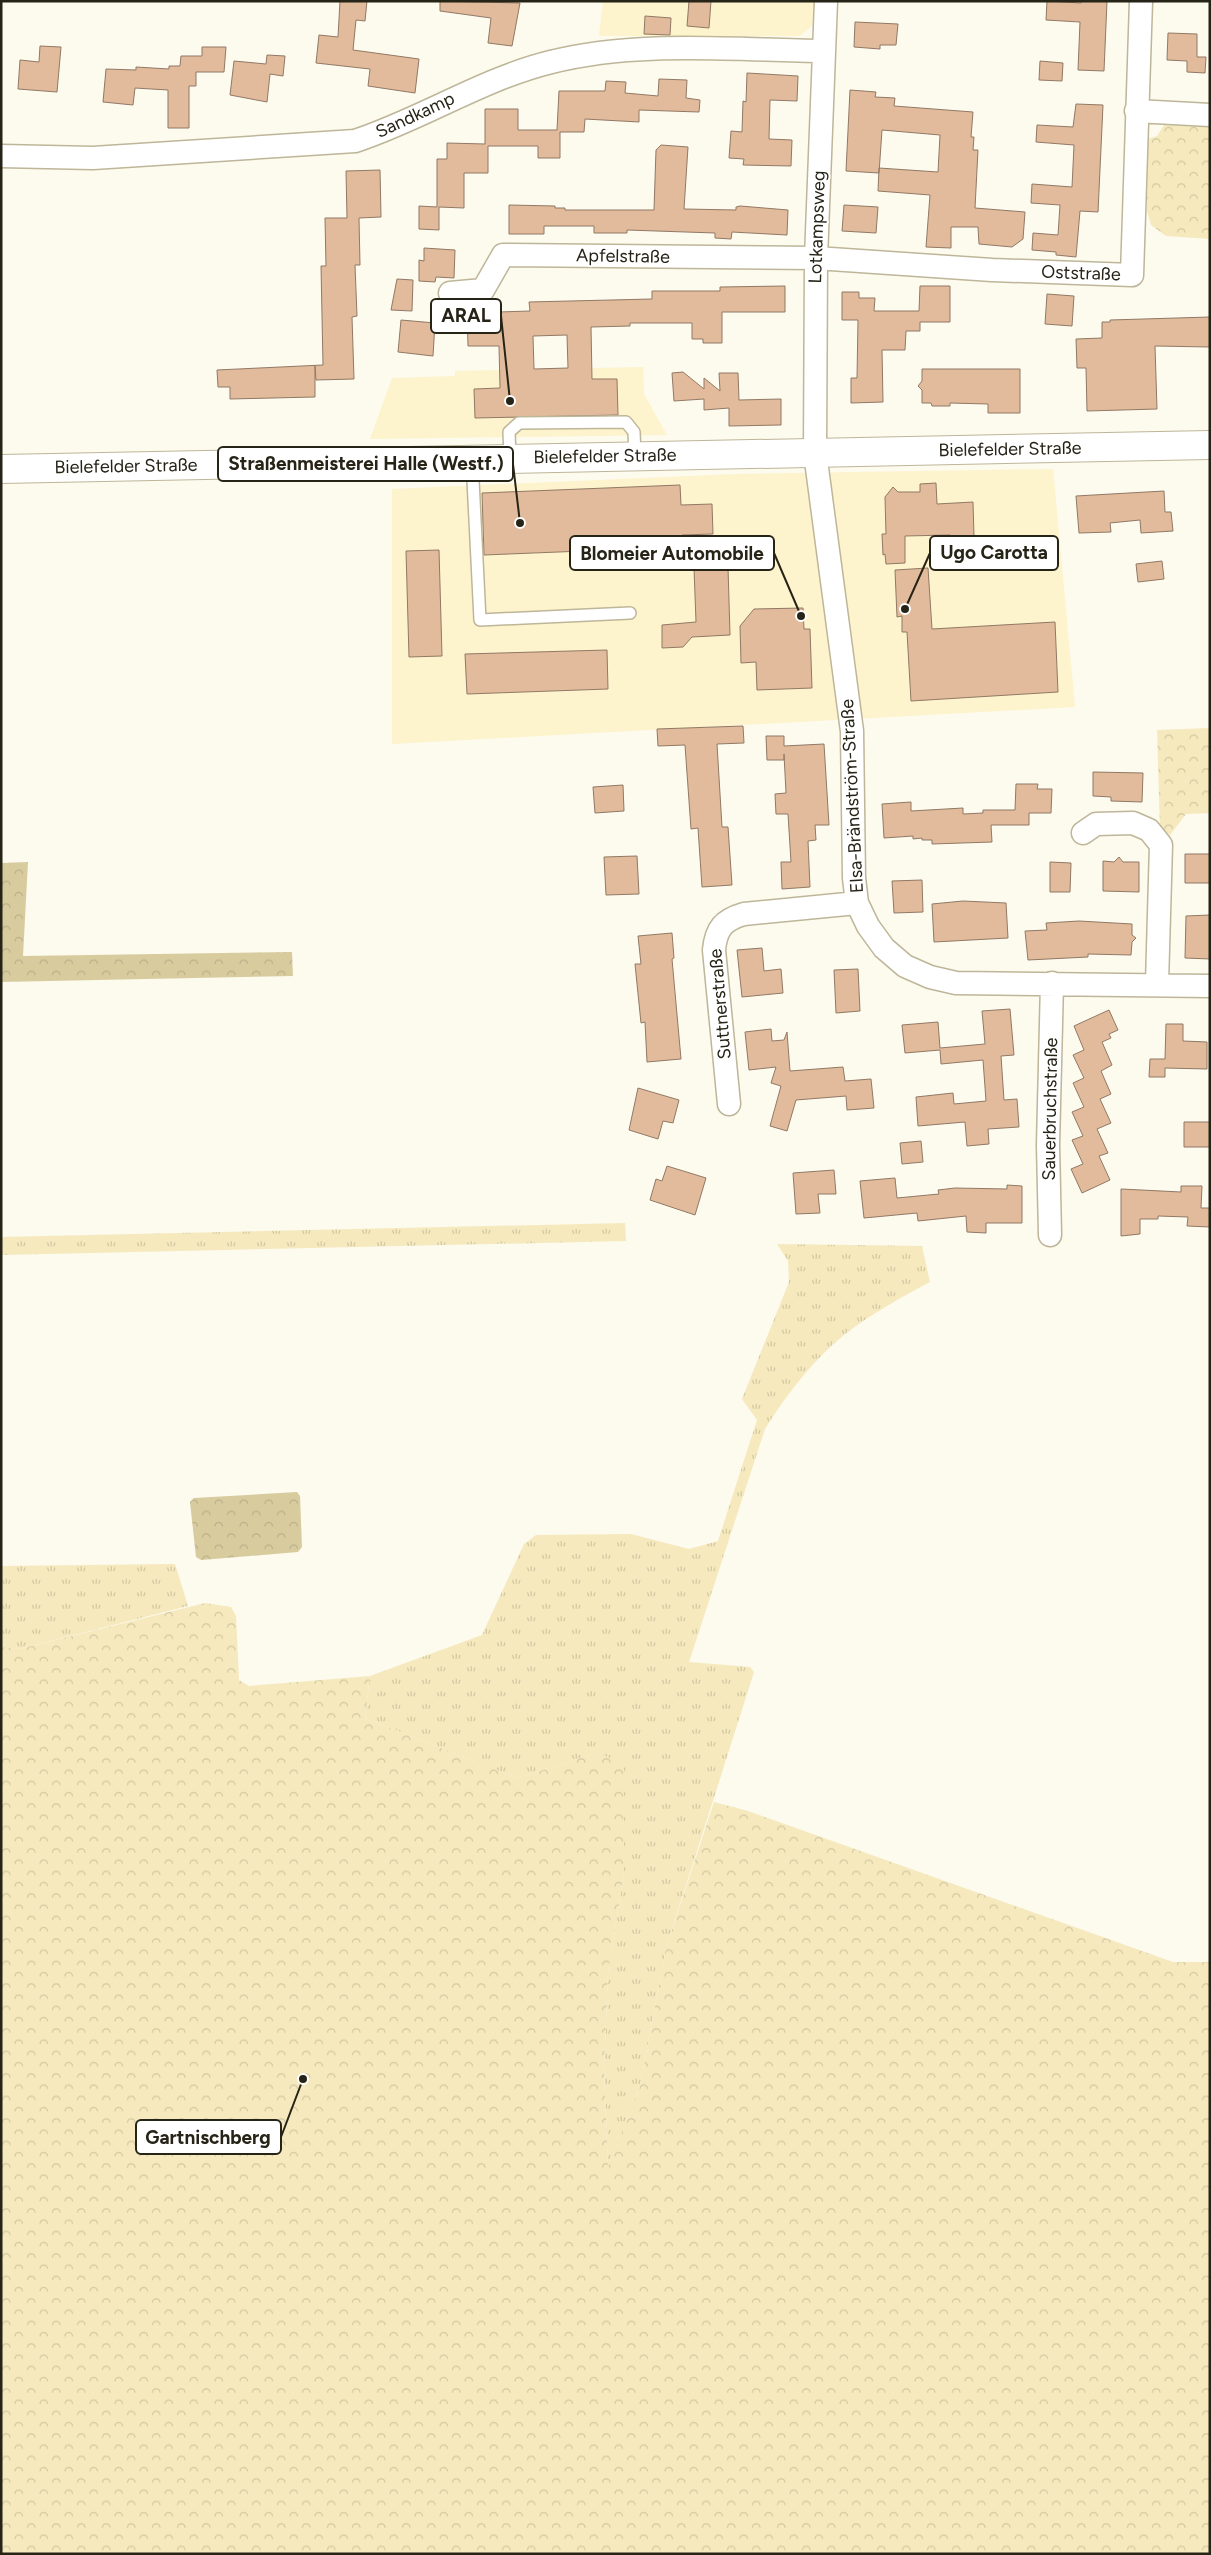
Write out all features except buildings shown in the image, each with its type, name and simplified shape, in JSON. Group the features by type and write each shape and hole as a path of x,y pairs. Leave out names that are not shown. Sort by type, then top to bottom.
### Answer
{"street":[{"name":"Lotkampsweg","path":"815,453 816,258 826,1"},
{"name":"Oststraße","path":"816,258 992,270 1132,275 1141,1"},
{"name":"Sandkamp","path":"1,156 93,158 355,141 388,130 468,90 550,62 581,55 641,49 823,51"},
{"path":"1136,111 1210,115"},
{"name":"Apfelstraße","path":"450,293 483,290 503,255 816,258"},
{"name":"Bielefelder Straße","path":"1,469 1210,444"},
{"name":"Elsa-Brändström-Straße","path":"815,453 852,732 854,878 858,903 868,926 884,948 905,966 930,977 956,983 1157,983 1210,986"},
{"path":"1082,832 1096,824 1133,823 1149,830 1161,845 1157,983"},
{"name":"Suttnerstraße","path":"729,1104 714,950 715,937 721,925 731,918 744,914 858,903"},
{"name":"Sauerbruchstraße","path":"1050,1235 1048,1145 1052,983"}],"lane":[{"path":"472,458 480,620 630,613"}],"shaded area":[{"path":"603,1 814,1 813,25 800,36 599,36"},
{"path":"643,367 644,394 667,435 370,439 392,378 455,376 455,371"},
{"path":"1053,469 1075,707 392,744 392,489 734,474"}],"green space":[{"path":"1166,122 1210,125 1210,239 1166,236 1151,225 1147,211 1148,139 1157,136"},
{"path":"1210,728 1210,813 1186,814 1170,835 1160,829 1157,730"},
{"path":"28,862 23,956 292,952 293,976 1,982 1,863"},
{"path":"625,1223 626,1241 1,1255 1,1237"},
{"path":"777,1244 922,1246 930,1282 875,1313 844,1335 822,1355 801,1379 765,1429 689,1662 750,1667 754,1672 666,1948 640,2086 608,2168 604,2071 608,1973 624,1873 597,1753 517,1778 365,1718 370,1676 482,1635 524,1544 536,1535 631,1534 689,1549 718,1541 757,1420 742,1399 789,1282 788,1261"},
{"path":"297,1492 300,1496 302,1547 298,1552 201,1560 196,1557 190,1502 194,1498"},
{"path":"175,1564 188,1606 19,1649 1,1647 1,1566"},
{"path":"205,1603 231,1607 236,1616 239,1680 249,1686 370,1676 365,1718 517,1778 597,1753 624,1763 624,1873 608,1973 604,2071 608,2167 640,2086 666,1948 714,1802 748,1811 1173,1962 1210,1962 1210,2554 1,2554 1,1647 19,1649"}],"place":[{"name":"ARAL","path":"510,401"},
{"name":"Straßenmeisterei Halle (Westf.)","path":"520,523"},
{"name":"Ugo Carotta","path":"905,609"},
{"name":"Blomeier Automobile","path":"801,616"},
{"name":"Gartnischberg","path":"303,2079"}]}
